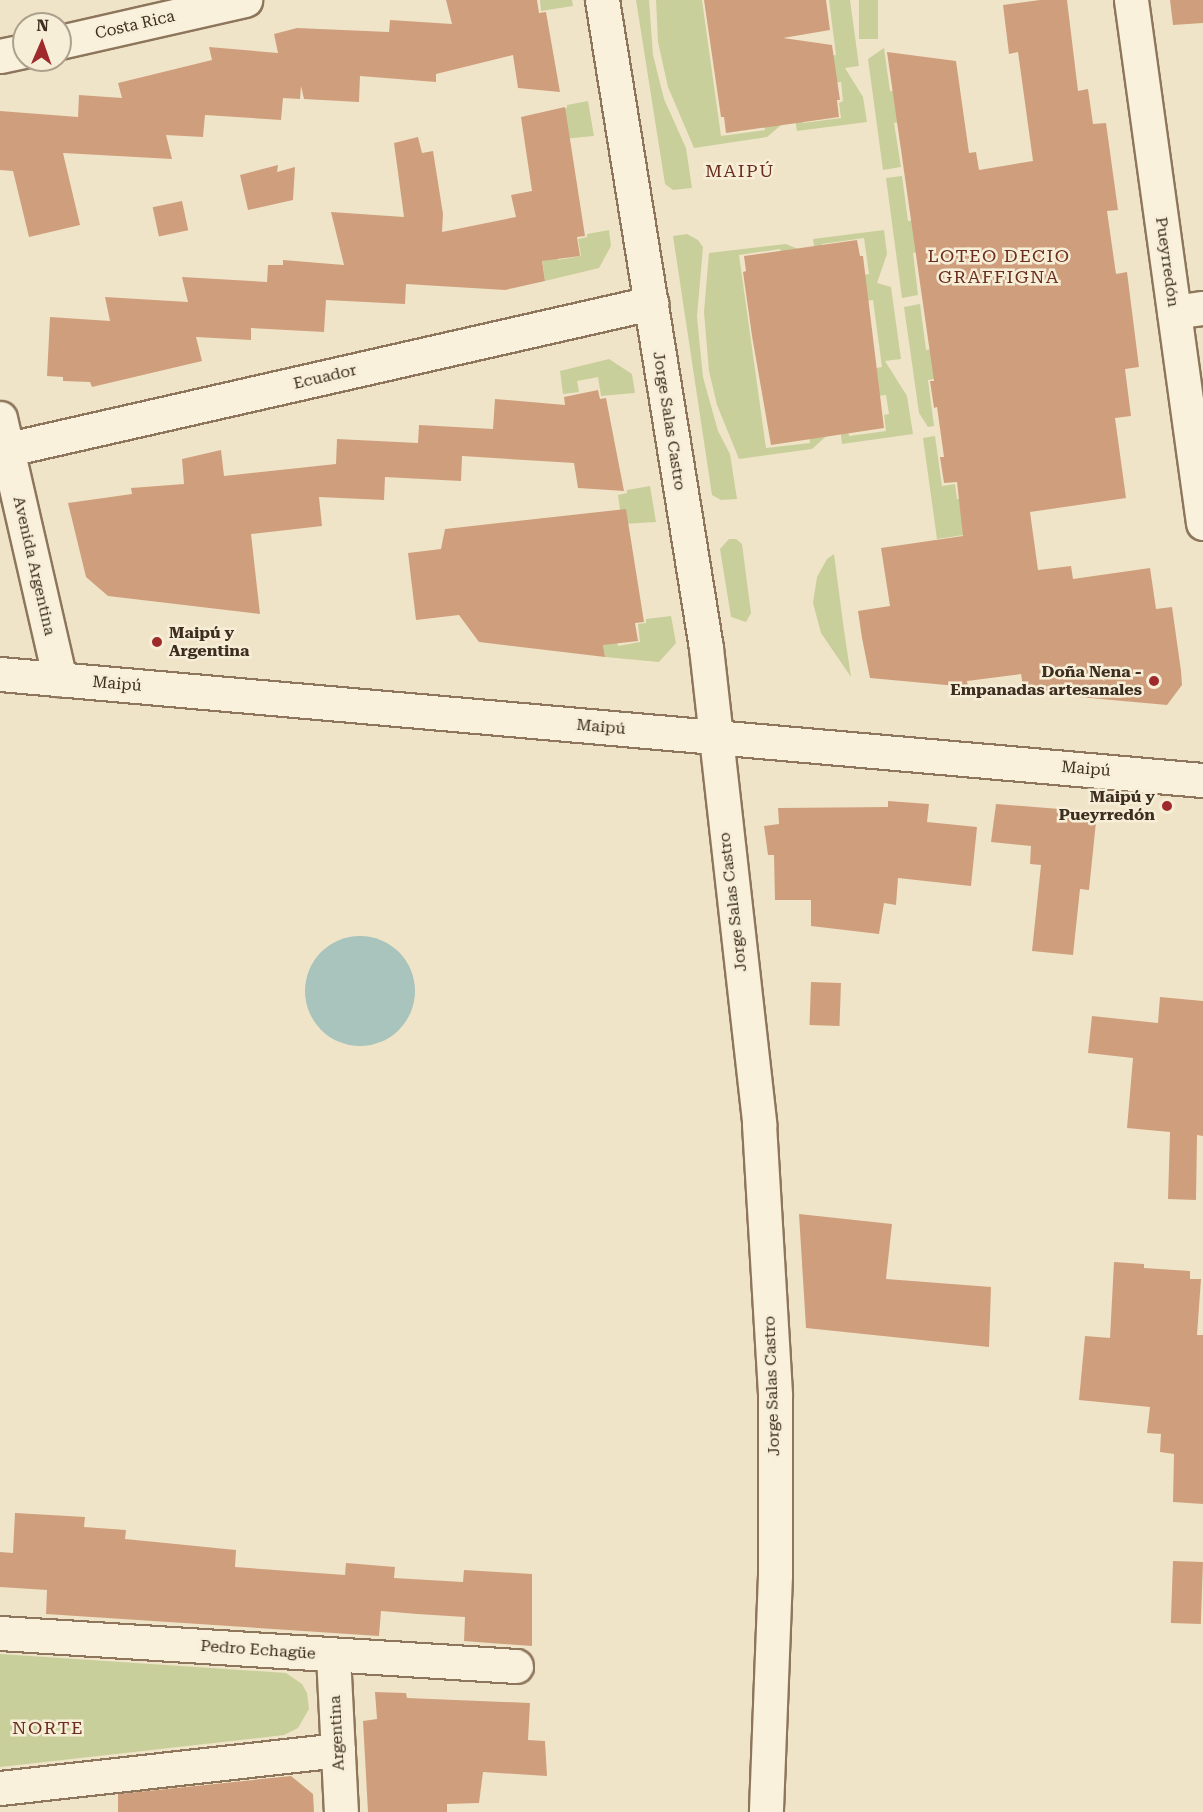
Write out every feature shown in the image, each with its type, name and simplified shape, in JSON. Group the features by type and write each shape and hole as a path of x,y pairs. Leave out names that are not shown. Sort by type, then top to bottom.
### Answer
{"street":[{"name":"Costa Rica","path":"72,39 244,0"},
{"name":"Jorge Salas Castro","path":"602,0 706,648 759,1124 775,1396 775,1575 766,1812"},
{"name":"Pueyrredón","path":"1131,0 1189,310 1203,523"},
{"name":"Ecuador","path":"2,439 651,303"},
{"name":"Avenida Argentina","path":"2,439 60,679"},
{"name":"Maipú","path":"0,674 1203,780"},
{"name":"Pedro Echagüe","path":"0,1633 516,1666"},
{"name":"Argentina","path":"333,1654 341,1812"},
{"path":"0,1788 338,1750"}],"green space":[{"path":"540,0 572,0 573,6 541,11"},
{"path":"636,0 649,0 653,55 664,99 686,148 692,188 673,190 665,184"},
{"path":"656,0 702,0 721,136 765,130 763,111 786,121 767,137 694,148 668,87 658,42"},
{"path":"829,0 850,0 859,66 845,68 863,97 867,122 797,131 793,106 800,105 803,123 841,118 839,103 843,101 841,82 824,84 820,57 836,55"},
{"path":"859,0 878,0 878,39 859,39"},
{"path":"884,48 890,91 898,91 902,122 894,123 901,167 883,170 868,59"},
{"path":"588,101 594,136 563,139 558,110 567,108 567,105"},
{"path":"902,176 908,221 917,220 922,251 913,253 918,295 902,298 886,178"},
{"path":"609,230 611,246 599,268 545,281 541,252 556,249 558,260 581,256 578,239 587,237 587,234"},
{"path":"884,230 887,254 877,283 891,287 901,359 885,361 907,396 913,434 842,444 839,418 846,418 849,436 886,431 884,415 889,414 886,395 870,397 866,370 882,367 873,300 856,302 852,277 869,274 864,238 822,244 824,261 816,262 813,239"},
{"path":"687,234 698,240 703,247 697,317 703,377 718,431 730,454 737,499 721,500 712,495 673,236"},
{"path":"786,244 805,252 784,266 780,249 739,255 766,448 810,443 808,423 831,432 812,449 739,459 717,405 709,371 704,312 709,253"},
{"path":"920,304 926,350 936,349 940,378 928,380 934,426 928,427 919,413 904,307"},
{"path":"609,359 632,374 635,393 601,396 598,377 577,381 579,392 563,394 560,371"},
{"path":"935,436 942,486 955,484 957,499 976,496 998,530 937,539 923,438"},
{"path":"650,486 656,522 622,524 618,495 627,493 627,490"},
{"path":"729,539 736,539 742,544 751,613 746,622 731,617 720,549"},
{"path":"834,554 851,677 821,633 813,603 817,577 827,559"},
{"path":"671,616 676,643 659,662 605,657 602,637 616,635 618,646 640,642 638,624 646,623 646,619"},
{"path":"0,1654 286,1673 302,1684 307,1693 309,1709 298,1728 284,1735 0,1767"}],"water":[{"path":"360,936 381,941 399,952 410,970 415,991 410,1012 399,1030 381,1041 360,1046 339,1041 321,1030 310,1012 305,991 310,970 321,952 339,941"}],"building":[{"path":"446,0 537,0 539,13 546,12 560,92 518,88 513,55 436,74 436,82 360,76 359,102 304,99 301,86 300,99 283,98 281,120 205,115 203,137 166,135 172,159 63,153 80,225 29,237 13,171 0,170 0,111 78,117 79,95 122,98 118,83 212,60 209,47 278,53 274,34 297,28 389,32 390,20 452,24"},
{"path":"704,0 826,0 830,30 783,38 832,45 840,100 837,100 839,117 726,133 724,117 721,117"},
{"path":"1040,0 1067,0 1078,91 1088,89 1093,124 1106,123 1118,210 1107,211 1116,274 1127,272 1139,367 1125,369 1131,416 1115,418 1126,498 1030,512 1038,570 1071,566 1073,579 1150,568 1156,609 1172,607 1181,671 1182,685 1167,705 1024,692 1021,674 967,681 968,687 870,678 862,638 858,611 890,606 881,548 963,536 957,482 944,483 940,457 944,457 937,407 934,408 930,381 934,381 887,52 956,61 969,153 976,152 979,170 1033,161 1018,52 1009,54 1003,5"},
{"path":"1170,0 1203,0 1203,23 1173,25"},
{"path":"565,107 585,236 577,237 580,256 542,261 545,281 505,290 406,284 405,304 326,300 324,332 251,328 251,340 196,337 202,361 92,387 90,382 63,381 63,377 47,376 50,317 110,321 105,297 188,302 182,277 267,282 268,265 283,265 283,260 344,265 331,212 404,217 394,143 418,137 422,153 433,151 443,214 442,232 516,217 511,195 532,191 521,117"},
{"path":"278,165 277,172 295,167 293,200 248,210 240,175"},
{"path":"182,201 188,230 159,237 153,207"},
{"path":"857,240 860,256 863,256 884,428 771,445 752,336 743,272 746,271 744,256"},
{"path":"598,390 600,399 606,398 624,491 578,488 574,463 462,456 461,481 385,477 384,500 319,497 322,526 251,534 260,614 108,596 86,577 68,503 132,494 131,488 184,484 182,459 221,450 224,476 336,464 337,439 418,443 419,425 493,429 495,399 565,405 564,397"},
{"path":"626,509 644,622 635,623 638,641 603,645 605,657 479,642 459,615 416,620 408,553 441,549 445,529"},
{"path":"888,801 929,804 927,822 977,827 971,886 898,878 896,905 884,903 879,934 811,926 811,900 775,900 774,855 768,855 764,826 779,824 778,808 888,807"},
{"path":"996,804 1097,812 1089,890 1080,889 1073,955 1032,951 1041,865 1030,864 1031,846 991,842"},
{"path":"811,982 841,983 839,1026 809,1025"},
{"path":"1160,997 1203,1001 1203,1136 1197,1135 1196,1200 1168,1199 1170,1132 1127,1128 1133,1058 1088,1053 1092,1016 1158,1023"},
{"path":"799,1214 892,1224 886,1279 991,1287 989,1347 806,1328"},
{"path":"1114,1262 1144,1264 1144,1268 1190,1271 1190,1279 1201,1279 1197,1335 1203,1335 1203,1504 1173,1502 1174,1454 1160,1452 1161,1434 1147,1433 1150,1407 1079,1400 1085,1336 1110,1338"},
{"path":"15,1513 85,1517 84,1527 126,1530 125,1539 236,1550 235,1567 345,1575 346,1563 395,1567 394,1578 463,1582 464,1570 532,1574 532,1646 464,1641 465,1617 381,1611 379,1636 46,1614 47,1590 0,1587 0,1552 13,1553"},
{"path":"1173,1561 1203,1562 1201,1624 1171,1623"},
{"path":"375,1692 406,1693 407,1698 530,1703 528,1740 545,1741 547,1776 483,1772 479,1803 447,1804 447,1812 368,1812 363,1721 377,1719"},
{"path":"291,1776 313,1794 314,1812 118,1812 118,1794"}],"place":[{"name":"Maipú y Argentina","path":"157,642"},
{"name":"Doña Nena - Empanadas artesanales","path":"1154,681"},
{"name":"Maipú y Pueyrredón","path":"1167,806"}],"district":[{"name":"MAIPÚ","path":"740,171"},
{"name":"LOTEO DECIO GRAFFIGNA","path":"999,267"},
{"name":"NORTE","path":"48,1728"}]}
